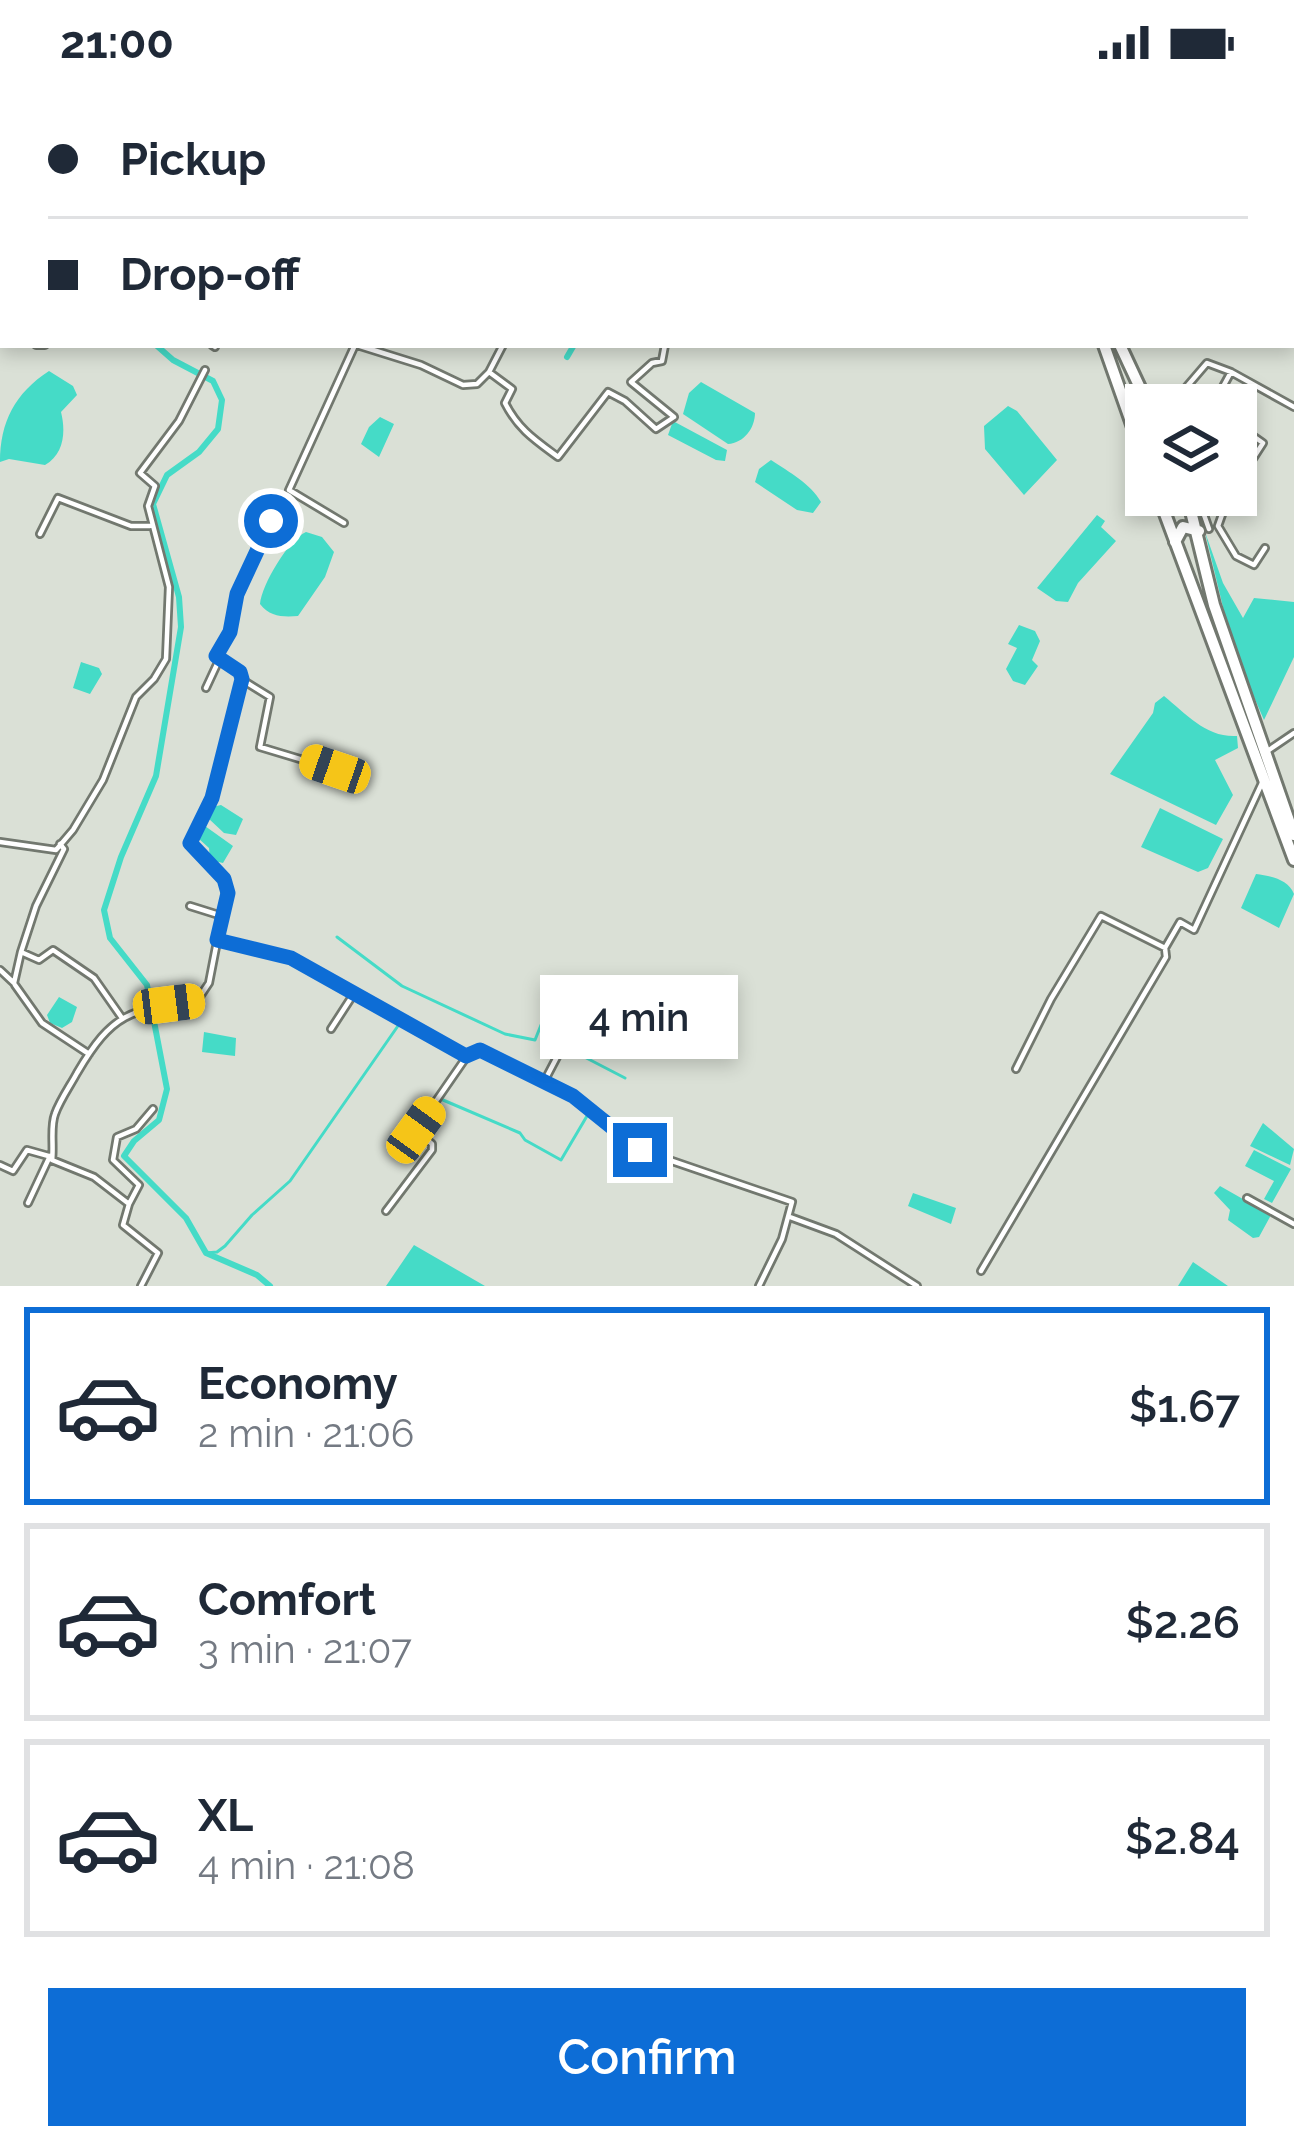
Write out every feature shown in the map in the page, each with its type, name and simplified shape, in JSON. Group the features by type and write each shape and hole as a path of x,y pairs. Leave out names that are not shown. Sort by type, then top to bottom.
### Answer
{"highway":[{"path":"1105,348 1125,405"},
{"path":"1121,348 1138,384"},
{"path":"1165,516 1294,860"},
{"path":"1196,516 1204,530 1214,605 1263,752 1289,809 1294,835"},
{"path":"1175,542 1183,527 1204,530"}],"street":[{"path":"344,523 289,490 355,348"},
{"path":"380,349 463,385 476,384 489,372 501,348"},
{"path":"489,372 512,386 506,403 522,431 560,457 608,392 625,400 656,429 674,417 631,382 652,363 662,361 664,348"},
{"path":"1189,384 1207,363 1294,406"},
{"path":"0,842 56,850 103,779 136,697 166,659 169,587 148,506 155,486 140,473 179,421 204,372"},
{"path":"1225,384 1232,372"},
{"path":"40,534 58,498 130,526 150,526"},
{"path":"28,1203 51,1156 56,1138 52,1125 109,1026 146,1008 197,1001 208,983 228,893 224,879 190,843 212,798 242,679 240,672 216,656 230,632 237,594 261,536 279,506"},
{"path":"1201,516 1204,530"},
{"path":"1222,516 1218,526 1236,556 1254,566 1265,548"},
{"path":"206,688 219,660"},
{"path":"242,679 270,697 260,747 363,778"},
{"path":"1263,752 1294,733"},
{"path":"982,1271 1166,957 1165,948 1180,922 1194,930 1265,778"},
{"path":"14,983 36,906 64,848 60,844"},
{"path":"190,906 223,916"},
{"path":"1016,1070 1051,999 1101,916 1165,948"},
{"path":"217,940 291,958 466,1056"},
{"path":"21,952 39,960 52,950 94,978 123,1019"},
{"path":"0,970 42,1023 89,1054"},
{"path":"331,1029 353,995"},
{"path":"466,1056 480,1050 545,1080 573,1096 640,1150 792,1202 790,1217 758,1286"},
{"path":"386,1211 432,1150 432,1144 416,1130 466,1056"},
{"path":"545,1080 557,1057"},
{"path":"141,1286 158,1253 123,1225 139,1185 113,1160 117,1136 136,1129 153,1108"},
{"path":"0,1166 13,1171 27,1150 51,1156 53,1161 94,1177 129,1204"},
{"path":"1247,1198 1294,1224"},
{"path":"790,1217 836,1234 917,1286"}],"water":[{"path":"49,371 73,386 77,395 61,412 60,449 45,465 0,462 12,410"},
{"path":"701,382 755,413 744,438 728,444 683,414 689,393"},
{"path":"1008,406 1057,460 1024,495 985,449 984,426"},
{"path":"380,417 394,424 379,457 361,444"},
{"path":"673,421 727,450 725,461 668,435"},
{"path":"771,460 817,496 821,502 813,513 797,510 755,482 759,469"},
{"path":"1097,515 1105,521 1101,527 1116,541 1078,583 1068,602 1056,601 1037,588"},
{"path":"306,532 322,537 334,552 325,577 298,616 272,614 260,604 266,585 277,563"},
{"path":"1205,532 1223,583 1243,618 1254,598 1294,602 1294,657 1264,720 1233,649"},
{"path":"1019,625 1035,631 1040,641 1032,660 1038,666 1025,685 1013,681 1006,669 1017,648 1008,644"},
{"path":"81,662 99,668 102,674 90,694 73,688"},
{"path":"1164,696 1207,729 1237,736 1238,748 1215,760 1233,795 1216,825 1110,774"},
{"path":"221,805 243,819 236,835 224,833 208,818 212,807"},
{"path":"1160,808 1223,839 1208,868 1198,872 1141,847"},
{"path":"205,826 233,846 223,863 210,860 209,848 198,838"},
{"path":"1256,874 1283,882 1294,894 1279,928 1241,908"},
{"path":"59,997 77,1007 72,1022 62,1028 50,1023 47,1015"},
{"path":"204,1032 236,1038 235,1056 202,1052"},
{"path":"1263,1123 1294,1149 1290,1165 1250,1146"},
{"path":"1254,1150 1291,1169 1272,1203 1264,1199 1274,1181 1245,1166"},
{"path":"1220,1186 1271,1215 1259,1237 1253,1238 1228,1220 1230,1210 1214,1193"},
{"path":"913,1193 956,1208 951,1224 908,1206"},
{"path":"414,1245 485,1286 386,1286"},
{"path":"1193,1262 1228,1286 1178,1286"}],"waterway":[{"path":"159,348 213,381 222,400 218,429 199,452 167,475 153,504 179,597 181,627 156,776 104,910 110,938 147,985 167,1089 159,1120 124,1156 186,1218 206,1253 257,1275 270,1286"},
{"path":"567,357 572,348"},
{"path":"337,937 402,986 505,1034 535,1040 541,1025"},
{"path":"206,1253 225,1246 290,1181 400,1023 407,1026"},
{"path":"576,1031 569,1049 625,1078"},
{"path":"443,1100 520,1133 561,1160 587,1116"}],"route":[{"path":"271,521 237,594 230,632 216,656 240,672 242,679 212,798 190,843 224,879 228,893 217,940 291,958 466,1056 480,1050 545,1080 573,1096 640,1150"}]}
